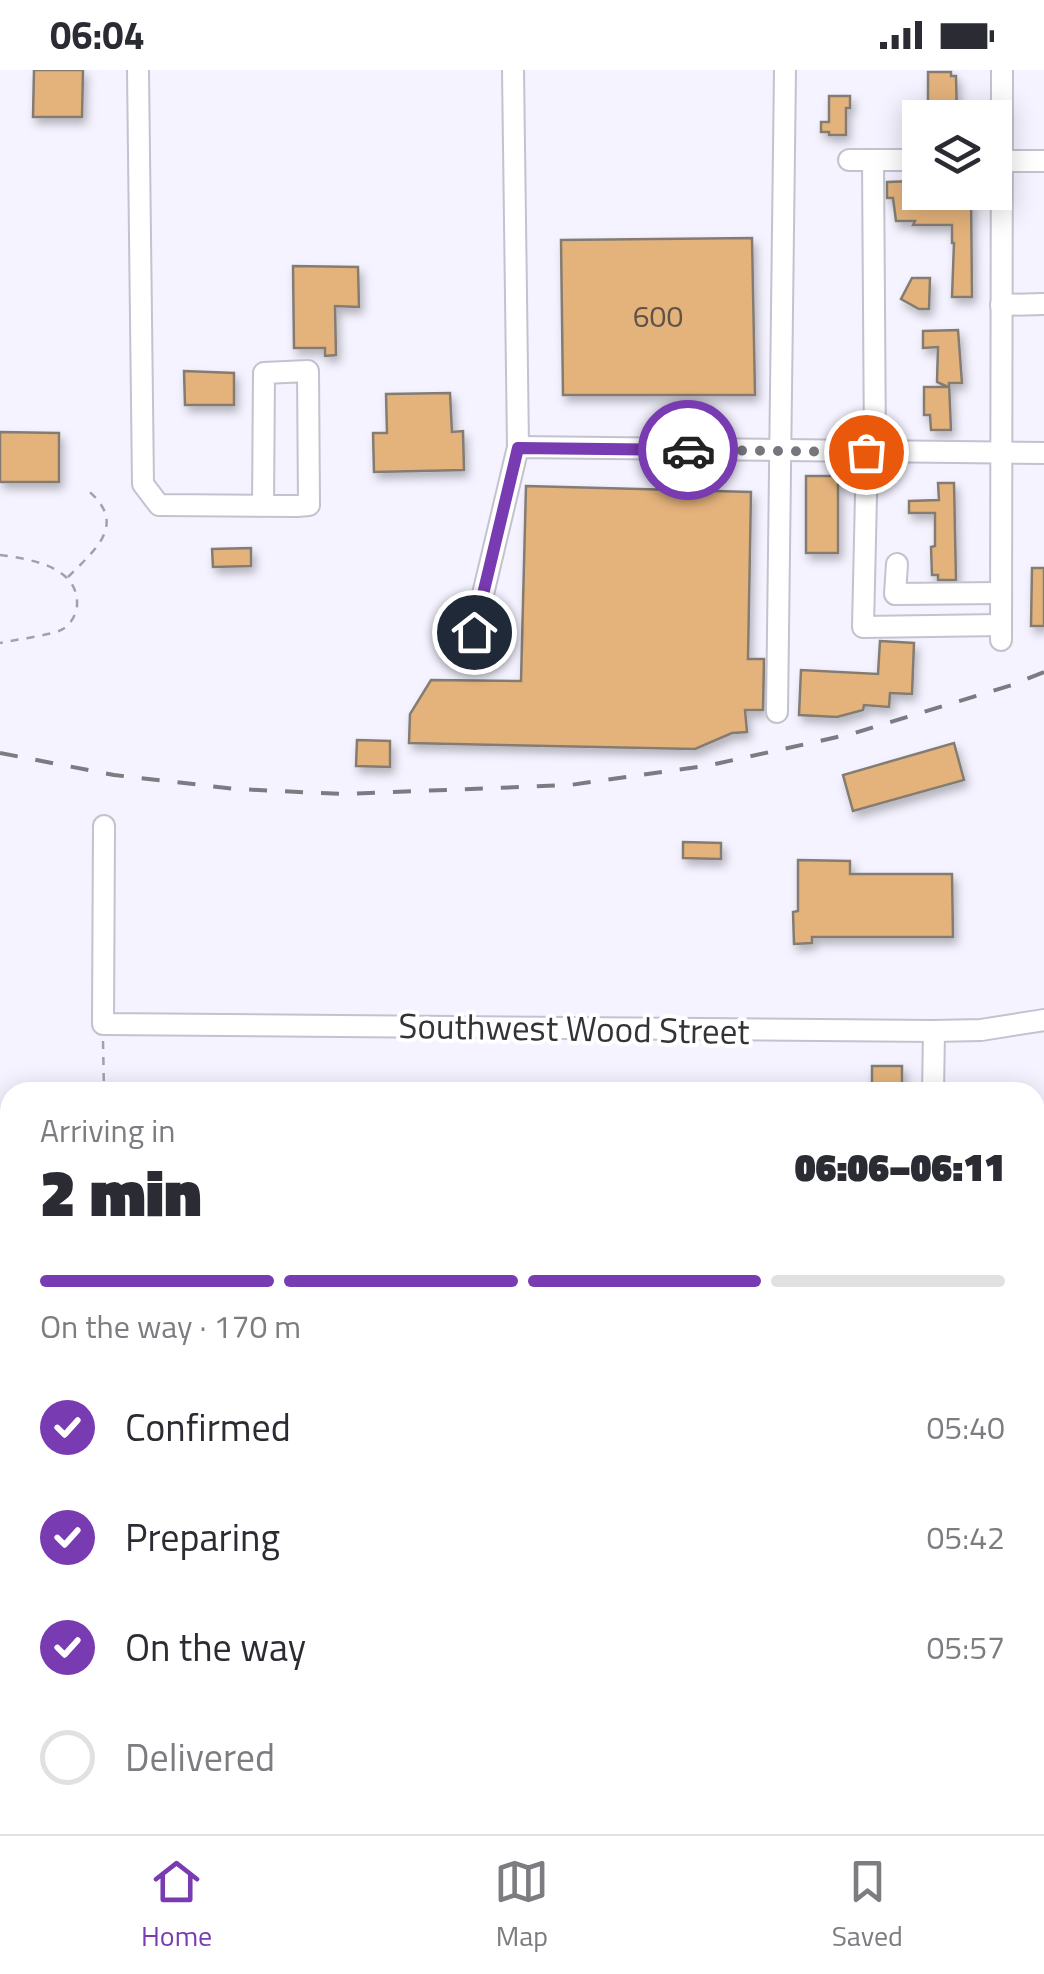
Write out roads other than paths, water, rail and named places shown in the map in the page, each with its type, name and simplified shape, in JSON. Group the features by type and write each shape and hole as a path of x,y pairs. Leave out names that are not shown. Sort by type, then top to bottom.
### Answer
{"street":[{"path":"138,70 143,484 159,505 262,506 309,505 308,371 264,373 262,506"},
{"path":"474,632 518,448 513,70"},
{"path":"777,712 784,70"},
{"path":"1001,100 1002,70"},
{"path":"850,160 902,160"},
{"path":"873,160 871,452 863,627 1001,633 999,210"},
{"path":"1012,161 1044,161"},
{"path":"1001,305 1044,304"},
{"path":"518,448 1044,453"},
{"path":"897,564 896,594 1000,593"},
{"name":"Southwest Wood Street","path":"104,826 103,1024 934,1031 980,1030 1044,1020"},
{"path":"933,1082 934,1031"}],"railway":[{"path":"0,753 114,775 236,789 343,794 570,785 711,765 851,734 1044,672"}]}
